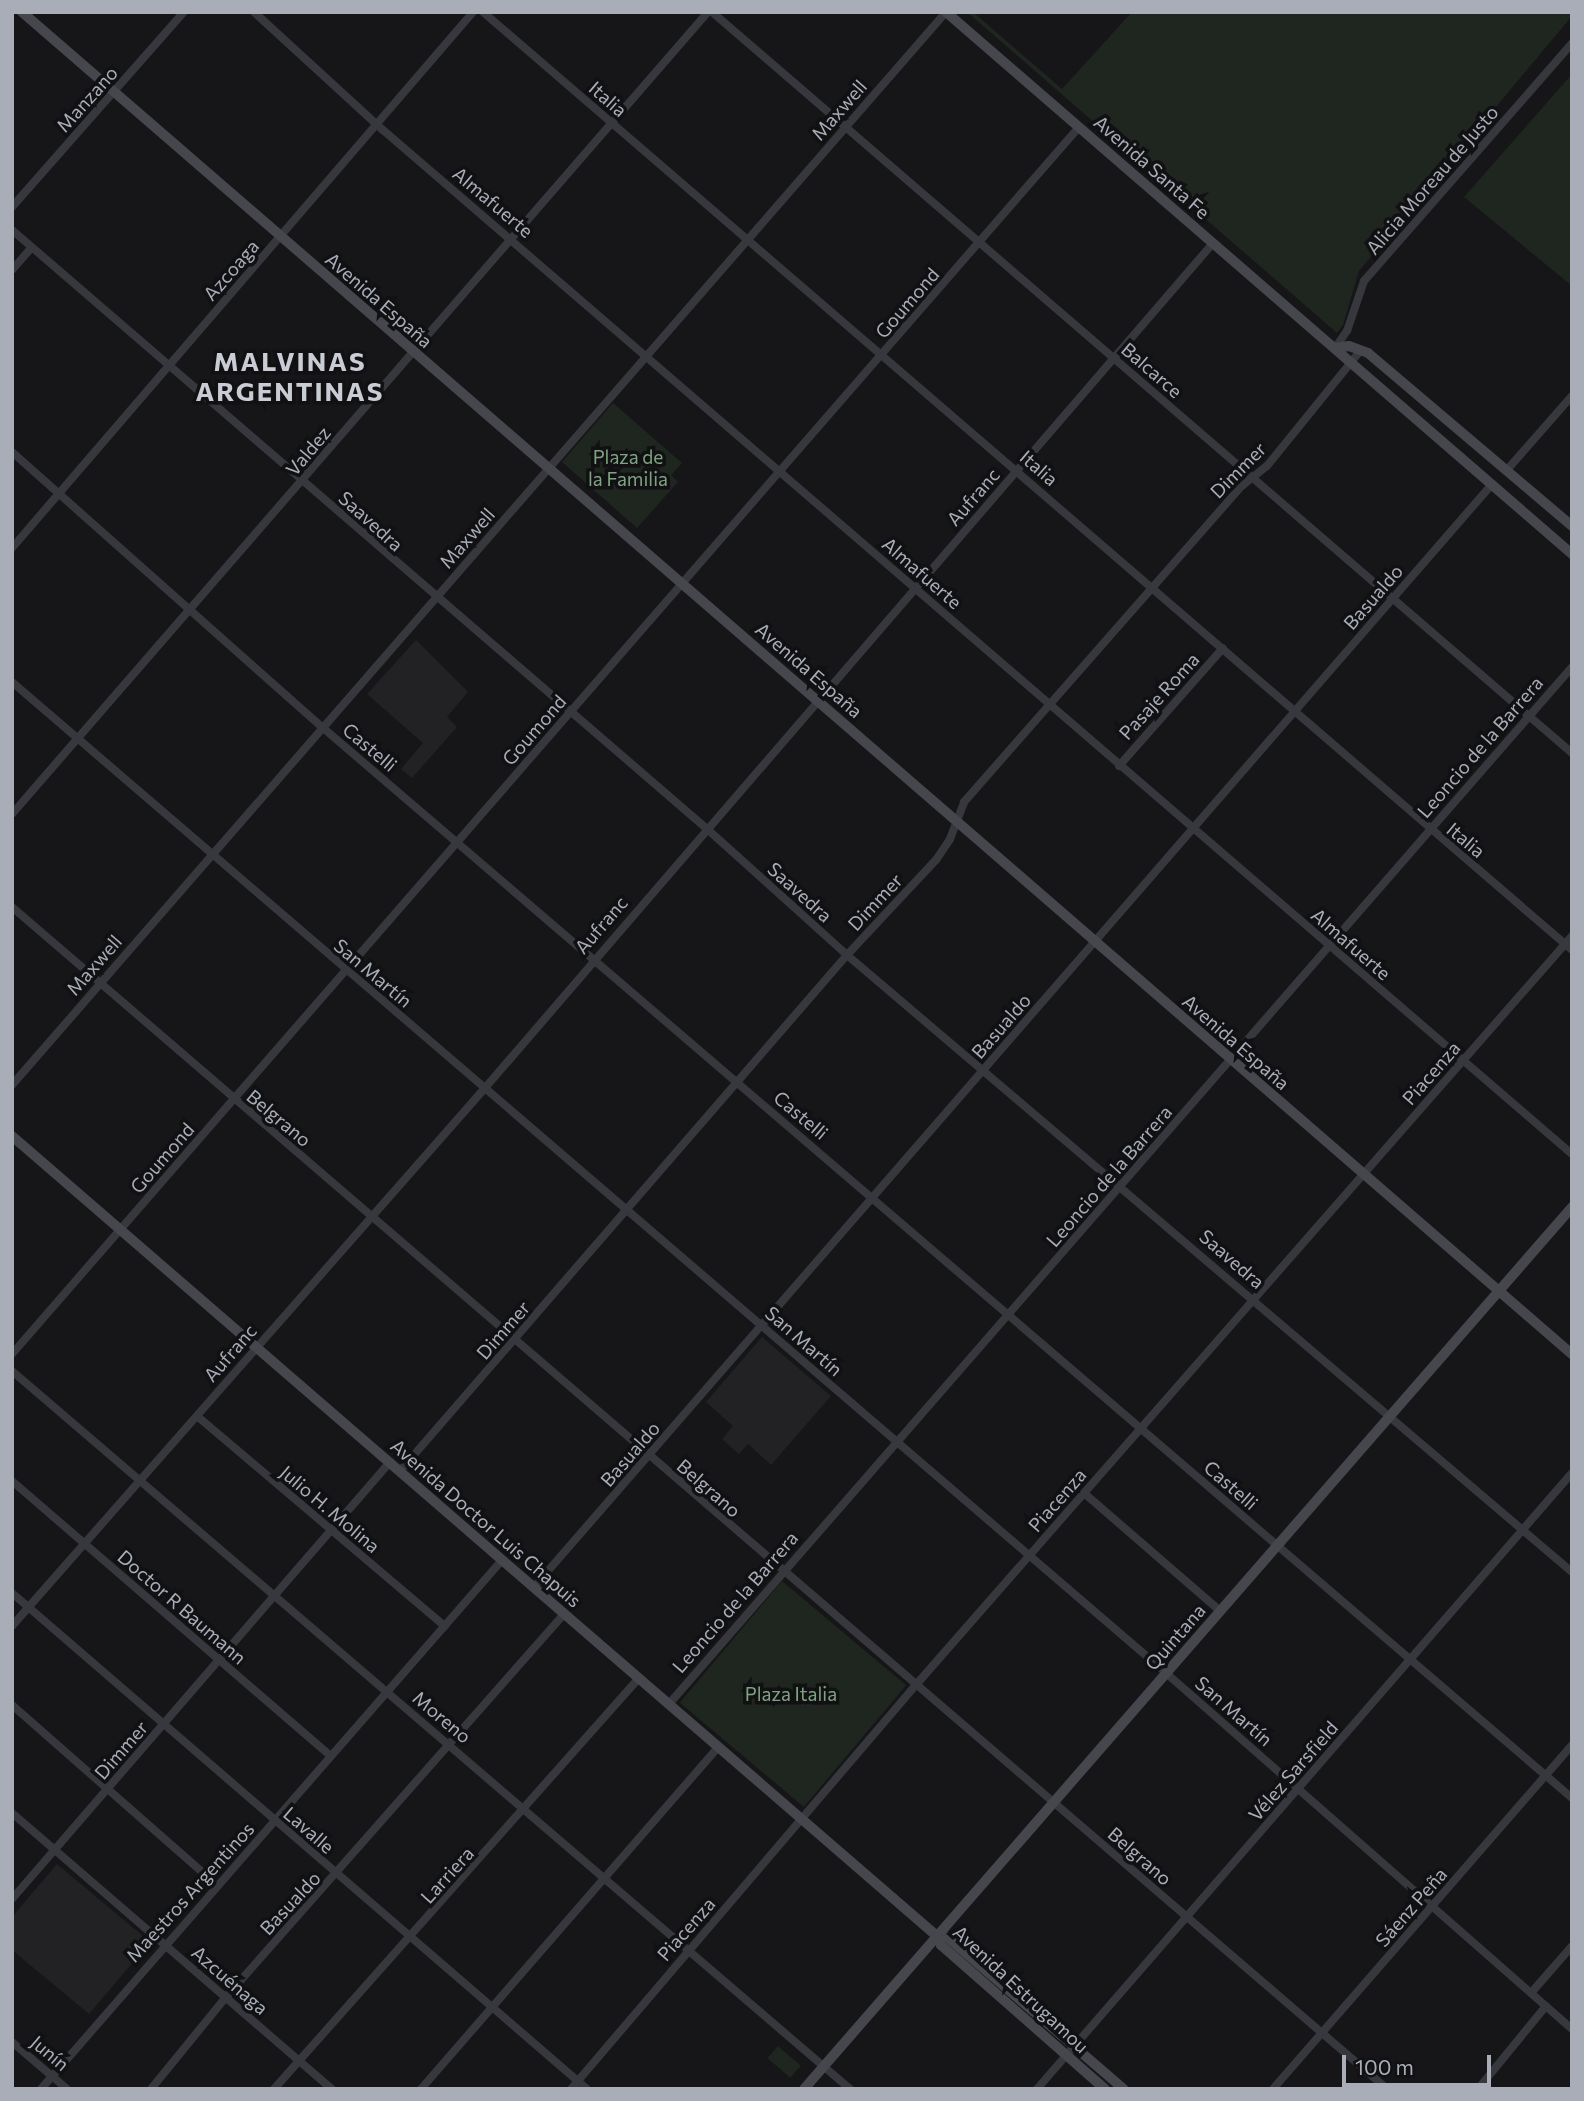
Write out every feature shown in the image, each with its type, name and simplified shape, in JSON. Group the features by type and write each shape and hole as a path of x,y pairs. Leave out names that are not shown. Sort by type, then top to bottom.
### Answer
{"main road":[{"name":"Avenida España","path":"22,12 1572,1354"},
{"name":"Avenida Santa Fe","path":"946,12 1572,554"},
{"path":"1335,348 1361,350 1572,526"},
{"name":"Avenida Doctor Luis Chapuis","path":"12,1136 937,1936"},
{"name":"Quintana","path":"804,2089 1572,1207"},
{"name":"Avenida Estrugamou","path":"937,1936 947,1937 1069,2051 1105,2089"},
{"name":"Avenida Estrugamou","path":"1069,2051 1124,2089"}],"street":[{"name":"Manzano","path":"12,207 184,12"},
{"name":"Almafuerte","path":"254,12 377,124 646,353 1047,704 1572,1154"},
{"name":"Azcoaga","path":"12,548 472,12"},
{"name":"Italia","path":"483,12 1568,947"},
{"name":"Valdez","path":"12,814 710,12"},
{"name":"Balcarce","path":"710,12 982,241 1572,753"},
{"name":"Maxwell","path":"12,1085 646,353 946,12"},
{"name":"Alicia Moreau de Justo","path":"1335,348 1347,331 1364,281 1572,43"},
{"name":"Goumond","path":"12,1354 684,585 1079,127"},
{"name":"Saavedra","path":"12,230 303,481 435,599 706,828 847,955 1254,1297 1572,1572"},
{"name":"Aufranc","path":"12,1626 140,1477 197,1416 485,1088 816,699 1213,243"},
{"path":"12,270 32,247"},
{"name":"Dimmer","path":"400,1471 847,955 936,860 964,802 1047,704 1352,365 1361,350"},
{"path":"1506,471 1572,396"},
{"name":"Castelli","path":"12,452 323,727 1572,1798"},
{"name":"Basualdo","path":"534,1587 1492,484"},
{"name":"Pasaje Roma","path":"1119,765 1223,648"},
{"name":"Leoncio de la Barrera","path":"669,1704 781,1572 1122,1185 1327,944 1572,667"},
{"name":"San Martín","path":"12,682 210,855 1166,1673 1572,2029"},
{"name":"Belgrano","path":"12,907 233,1100 516,1340 781,1572 1387,2089"},
{"name":"Piacenza","path":"575,2085 915,1686 1462,1060 1568,947 1572,936"},
{"name":"Moreno","path":"12,1371 140,1477 275,1597 526,1809 850,2089"},
{"name":"Julio H. Molina","path":"197,1416 445,1626"},
{"name":"Dimmer","path":"12,1899 390,1462"},
{"name":"Vélez Sarsfield","path":"1037,2089 1572,1473"},
{"name":"Doctor R Baumann","path":"12,1481 331,1756"},
{"path":"1084,1493 1220,1611"},
{"name":"Maestros Argentinos","path":"41,2089 164,1943 218,1886 502,1560"},
{"name":"Lavalle","path":"12,1593 494,2007 575,2085 587,2089"},
{"name":"Basualdo","path":"152,2089 226,1997 338,1875 564,1614"},
{"name":"Larriera","path":"274,2089 526,1809 639,1678"},
{"path":"12,1705 218,1886"},
{"name":"Sáenz Peña","path":"1273,2089 1572,1745"},
{"path":"421,2089 718,1747"},
{"name":"Azcuénaga","path":"12,1813 332,2089"},
{"path":"1531,1993 1572,1946"},
{"path":"1478,2089 1546,2006"},
{"name":"Junín","path":"12,2042 67,2089"}],"shaded area":[{"path":"416,640 468,692 447,717 457,727 412,778 401,769 423,743 367,694"},
{"path":"762,1337 831,1396 771,1465 748,1444 739,1454 722,1439 733,1426 706,1402"},
{"path":"57,1864 150,1942 89,2014 12,1950 12,1917"}],"green space":[{"path":"967,12 973,12 1062,89 1132,12 1572,12 1572,16 1359,271 1343,325 1337,333"},
{"path":"1572,74 1572,286 1464,197"},
{"name":"Plaza de la Familia","path":"613,403 682,463 671,475 678,482 637,528 562,462"},
{"name":"Plaza Italia","path":"782,1581 906,1685 804,1807 680,1703"},
{"path":"778,2046 801,2066 790,2078 768,2058"}],"district":[{"name":"MALVINAS ARGENTINAS","path":"290,376"}]}
